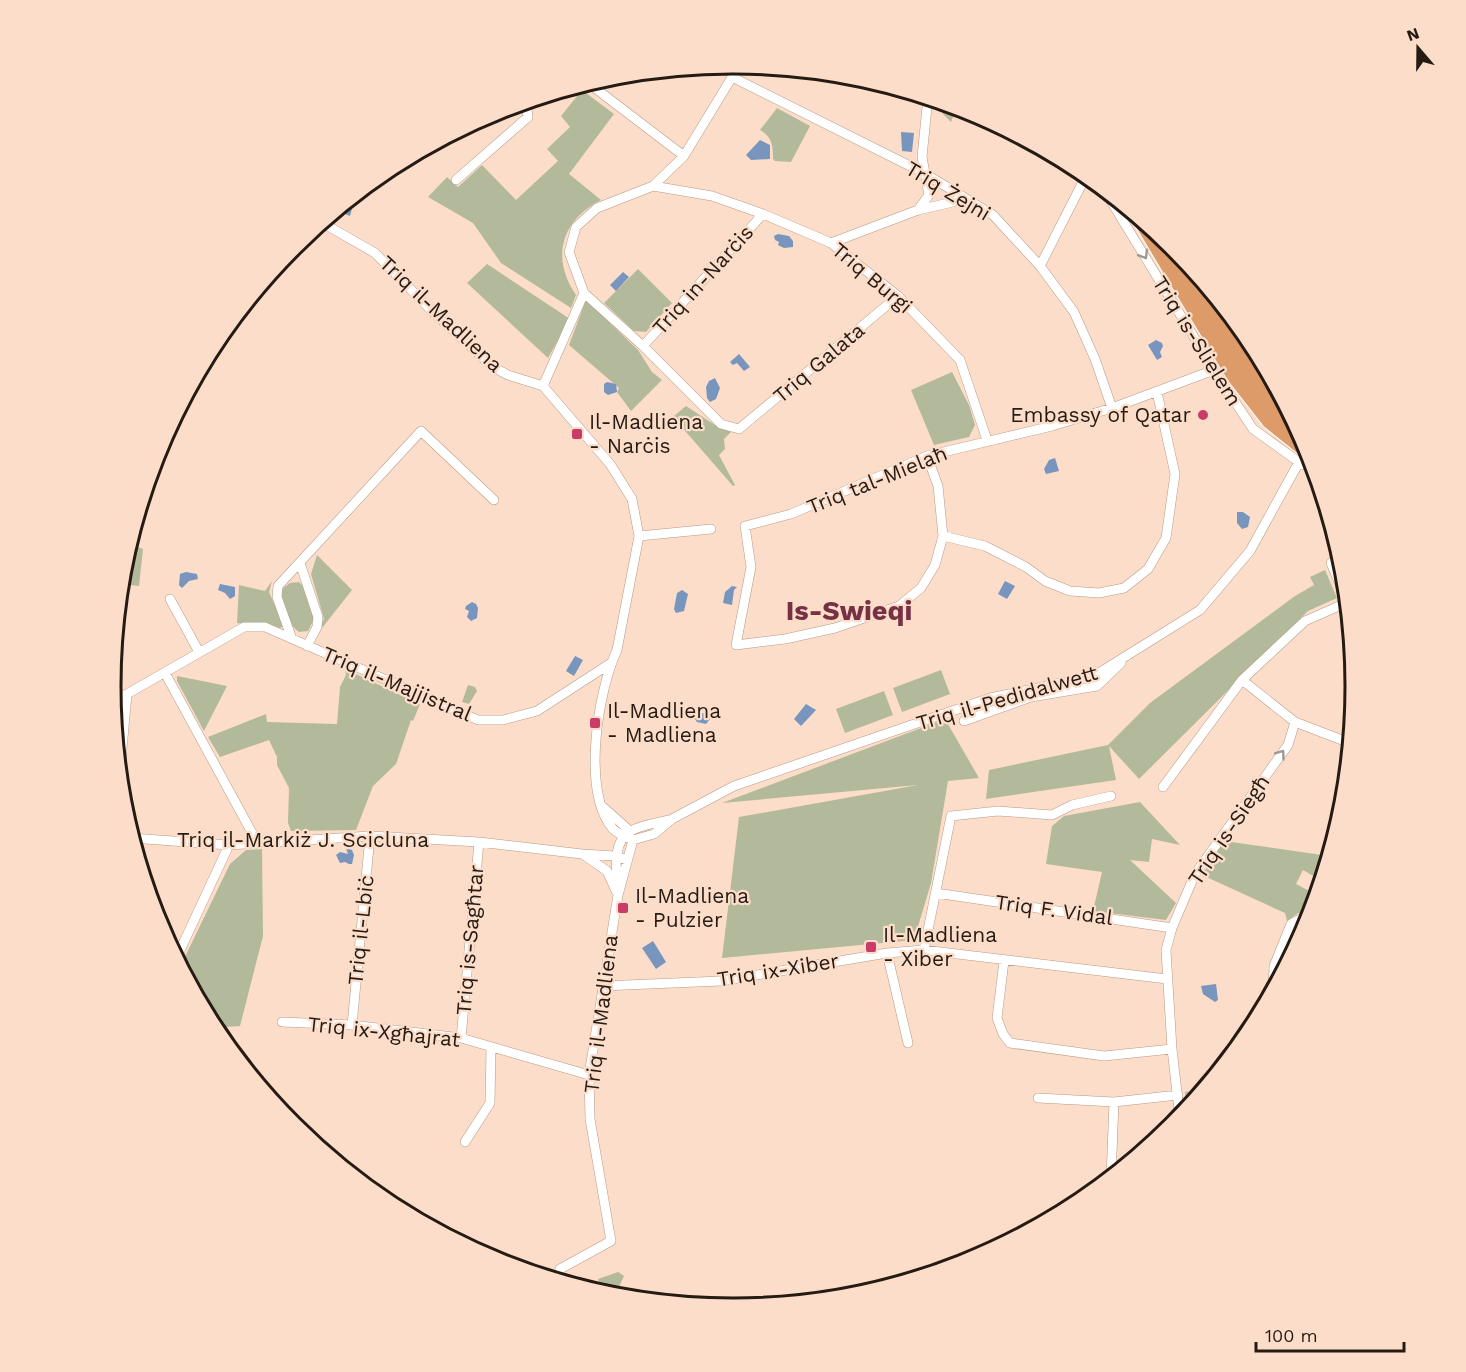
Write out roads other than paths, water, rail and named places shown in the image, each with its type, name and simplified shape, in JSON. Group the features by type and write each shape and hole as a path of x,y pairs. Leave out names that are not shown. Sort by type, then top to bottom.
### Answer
{"highway":[{"path":"1154,241 1234,375 1270,421 1299,453"},
{"path":"1192,280 1246,368 1282,416"}],"street":[{"path":"643,346 584,292 569,252 576,227 597,208 653,186 684,156 734,74"},
{"name":"Triq Żejni","path":"732,77 924,173 993,215 1040,266 1074,312 1095,359 1112,408"},
{"path":"596,89 684,156"},
{"path":"918,210 928,195 922,157 927,105"},
{"path":"456,180 528,117 527,109"},
{"path":"1040,266 1082,183"},
{"name":"Triq Burgi","path":"653,186 712,196 763,214 831,243 898,296 960,360 987,440"},
{"path":"831,243 918,210 966,199"},
{"name":"Triq is-Slielem","path":"1114,207 1214,370 1253,429 1301,456"},
{"name":"Triq in-Narċis","path":"643,346 763,214"},
{"name":"Triq il-Madliena","path":"328,226 375,253 433,312 493,367 508,375 543,386"},
{"path":"584,292 543,386 610,464 632,499 639,536 617,650 611,663 595,738 595,771 601,806 629,836"},
{"name":"Triq Galata","path":"643,346 721,424 739,429 898,296"},
{"name":"Triq tal-Mielaħ","path":"944,536 934,565 921,588 899,606 835,628 785,639 736,645 751,567 746,526 791,514 927,456 1052,426 1112,408 1214,370"},
{"path":"927,456 938,486 944,536 985,546 1026,567 1046,581 1070,591 1099,593 1124,588 1148,568 1166,538 1175,474 1157,392"},
{"path":"292,639 276,592 278,586 421,431 494,500"},
{"name":"Triq il-Pedidalwett","path":"629,836 654,834 672,819 734,786 990,698 1094,676 1200,610 1250,551 1302,461"},
{"path":"639,536 711,529"},
{"path":"300,563 318,617 317,627 307,646"},
{"path":"121,696 199,652 170,599"},
{"path":"1163,787 1242,680 1305,621 1340,606"},
{"name":"Triq il-Majjistral","path":"199,652 244,627 265,627 478,720 503,720 537,711 611,663"},
{"path":"964,721 1032,697 1097,686 1128,656"},
{"path":"165,673 257,843"},
{"path":"1242,680 1295,722 1343,740"},
{"path":"123,739 128,694"},
{"name":"Triq is-Siegħ","path":"1179,1106 1167,980 1166,950 1172,928 1195,874 1288,745 1295,722"},
{"path":"924,950 951,816 998,811 1052,815 1072,805 1111,796"},
{"name":"Triq il-Markiż J. Scicluna","path":"140,839 229,845 370,836 479,842 621,862"},
{"name":"Triq il-Lbiċ","path":"352,1025 370,836"},
{"name":"Triq il-Madliena","path":"559,1273 560,1269 611,1241 590,1119 589,1075 618,896 621,862 629,836"},
{"name":"Triq is-Sagħtar","path":"461,1038 479,842"},
{"path":"181,950 229,845"},
{"name":"Triq il-Markiż J. Scicluna","path":"582,855 607,871 618,896"},
{"path":"599,866 621,862"},
{"name":"Triq F. Vidal","path":"936,893 1172,928"},
{"path":"1274,972 1274,966 1291,924 1299,920"},
{"name":"Triq ix-Xiber","path":"602,986 721,981 886,953 924,950 1167,980"},
{"path":"886,953 908,1044"},
{"path":"1004,961 997,1018 1003,1034 1010,1043 1104,1056 1172,1049"},
{"name":"Triq ix-Xgħajrat","path":"282,1022 352,1025 461,1038 589,1075"},
{"path":"465,1142 490,1103 491,1048"},
{"path":"1038,1098 1114,1102 1178,1095"},
{"path":"1111,1168 1114,1102"}],"water":[{"path":"901,132 914,133 912,152 902,151"},
{"path":"760,140 770,145 770,159 751,160 746,155"},
{"path":"353,206 350,216 344,213"},
{"path":"778,234 789,236 793,241 793,247 784,248 778,245 779,242 774,236"},
{"path":"623,272 629,277 616,291 610,285"},
{"path":"1156,340 1163,346 1160,352 1162,357 1157,360 1148,345"},
{"path":"739,354 750,367 744,371 737,363 733,365 730,362"},
{"path":"715,378 720,388 716,399 710,402 707,398 706,387 709,381"},
{"path":"607,382 616,384 617,392 608,395 604,392 604,384"},
{"path":"1055,458 1059,471 1046,474 1044,469 1049,460"},
{"path":"1237,512 1243,512 1250,517 1248,527 1242,529 1237,523"},
{"path":"186,572 197,574 198,579 189,581 182,588 179,585 180,574"},
{"path":"1005,581 1015,586 1007,599 998,594"},
{"path":"220,584 235,587 235,596 230,599 218,590"},
{"path":"732,586 737,587 734,590 732,605 723,603 725,592"},
{"path":"682,590 688,594 684,611 676,613 674,609 677,593"},
{"path":"472,602 478,608 477,618 471,621 467,617 469,611 465,609"},
{"path":"575,656 583,660 574,676 566,671"},
{"path":"806,704 816,710 801,726 794,719"},
{"path":"710,710 714,714 706,724 697,722 695,719 697,716"},
{"path":"346,848 352,850 354,855 352,864 340,863 336,855 340,852 348,854"},
{"path":"653,941 666,962 656,969 642,948"},
{"path":"1216,984 1218,1000 1215,1002 1203,994 1201,986"}],"place":[{"name":"Embassy of Qatar","path":"1203,415"},
{"name":"Il-Madliena - Narċis","path":"577,434"},
{"name":"Il-Madliena - Madliena","path":"595,723"},
{"name":"Il-Madliena - Pulzier","path":"623,908"},
{"name":"Il-Madliena - Xiber","path":"871,947"}],"district":[{"name":"Is-Swieqi","path":"849,611"}]}
